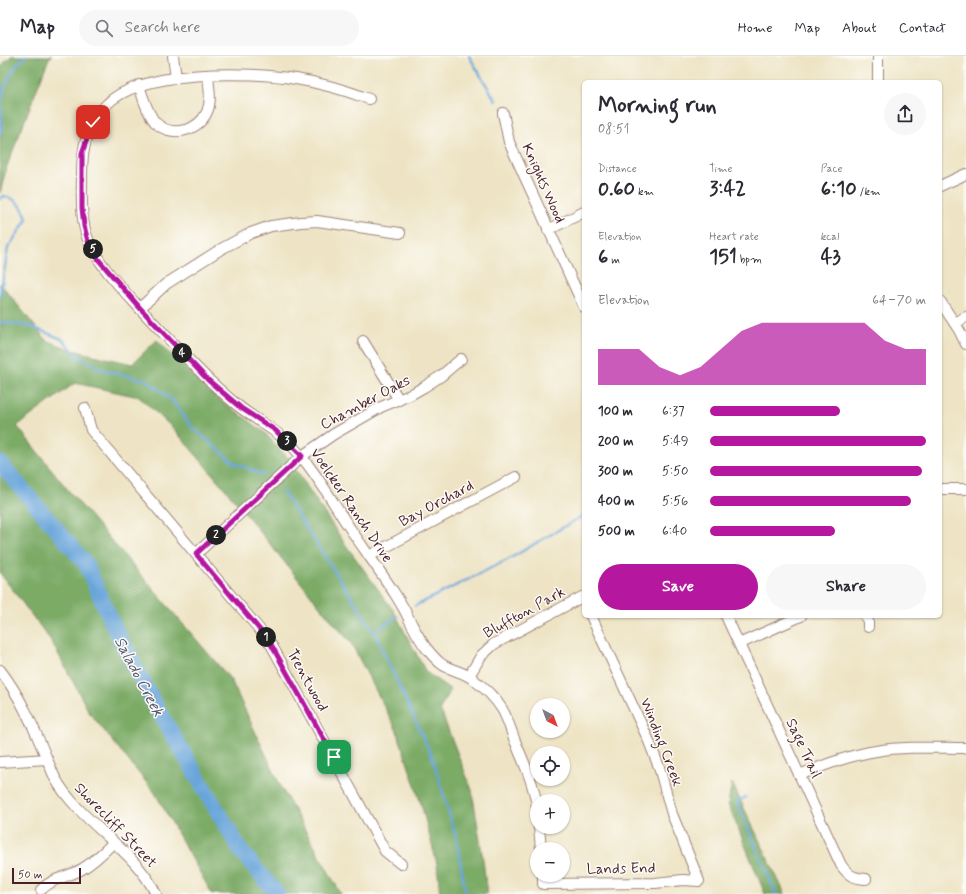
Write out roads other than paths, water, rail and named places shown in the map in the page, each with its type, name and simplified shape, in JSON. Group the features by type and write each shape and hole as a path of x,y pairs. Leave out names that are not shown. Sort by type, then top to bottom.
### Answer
{"street":[{"path":"173,56 176,78"},
{"path":"878,56 878,80"},
{"name":"Voelcker Ranch Drive","path":"369,99 325,85 294,79 238,74 176,78 139,86 125,91 107,104 93,122 82,153 82,208 84,226 88,241 98,259 140,308 208,380 241,408 275,430 302,456 406,612 420,640 430,653 444,666 469,676 480,684 495,699 503,711 531,780 534,794"},
{"path":"139,86 147,108 156,123 168,130 188,130 201,121 207,113 210,102 208,76"},
{"name":"Knights Wood","path":"503,113 509,142 582,303"},
{"path":"942,185 966,174"},
{"path":"548,230 582,213"},
{"path":"140,308 166,284 215,253 251,233 271,226 317,221 400,233"},
{"path":"942,304 955,323 966,344"},
{"path":"955,323 966,317"},
{"path":"364,341 399,400"},
{"name":"Chamber Oaks","path":"196,554 302,456 334,434 381,407 410,395 441,376 461,359"},
{"name":"Trentwood","path":"85,408 91,430 272,646 385,850 401,864"},
{"name":"Bay Orchard","path":"369,556 516,477"},
{"path":"942,489 966,489"},
{"name":"Bluffton Park","path":"469,676 481,656 494,644 582,600"},
{"name":"Winding Creek","path":"592,618 648,739 659,767 672,814 699,881"},
{"name":"Sage Trail","path":"727,618 841,865 847,874 857,878 866,879"},
{"path":"739,644 797,618"},
{"path":"866,618 868,627"},
{"name":"Shorecliff Street","path":"0,670 11,684 19,698 61,789 75,807 140,869 156,894"},
{"path":"800,775 849,757 875,751 903,748 966,748"},
{"path":"0,762 47,760"},
{"path":"41,890 56,878 74,873 89,865 113,843"},
{"name":"Lands End","path":"570,880 655,883 683,880 699,881"}],"waterway":[{"path":"0,134 2,127 1,103 4,90 13,70 26,56"},
{"path":"469,56 496,101"},
{"path":"0,199 3,196 15,201 24,211 27,219 8,248 0,296"},
{"path":"0,322 29,326 62,339 79,357 103,370 146,380 172,400 191,426 234,463 264,475"},
{"name":"Salado Creek","path":"0,463 86,564 114,627 154,703 241,851 277,894"},
{"path":"283,492 374,632 432,756 456,837 466,894"},
{"path":"415,606 509,559 582,516"},
{"path":"374,632 397,616"},
{"path":"746,797 737,802 776,894"}]}
